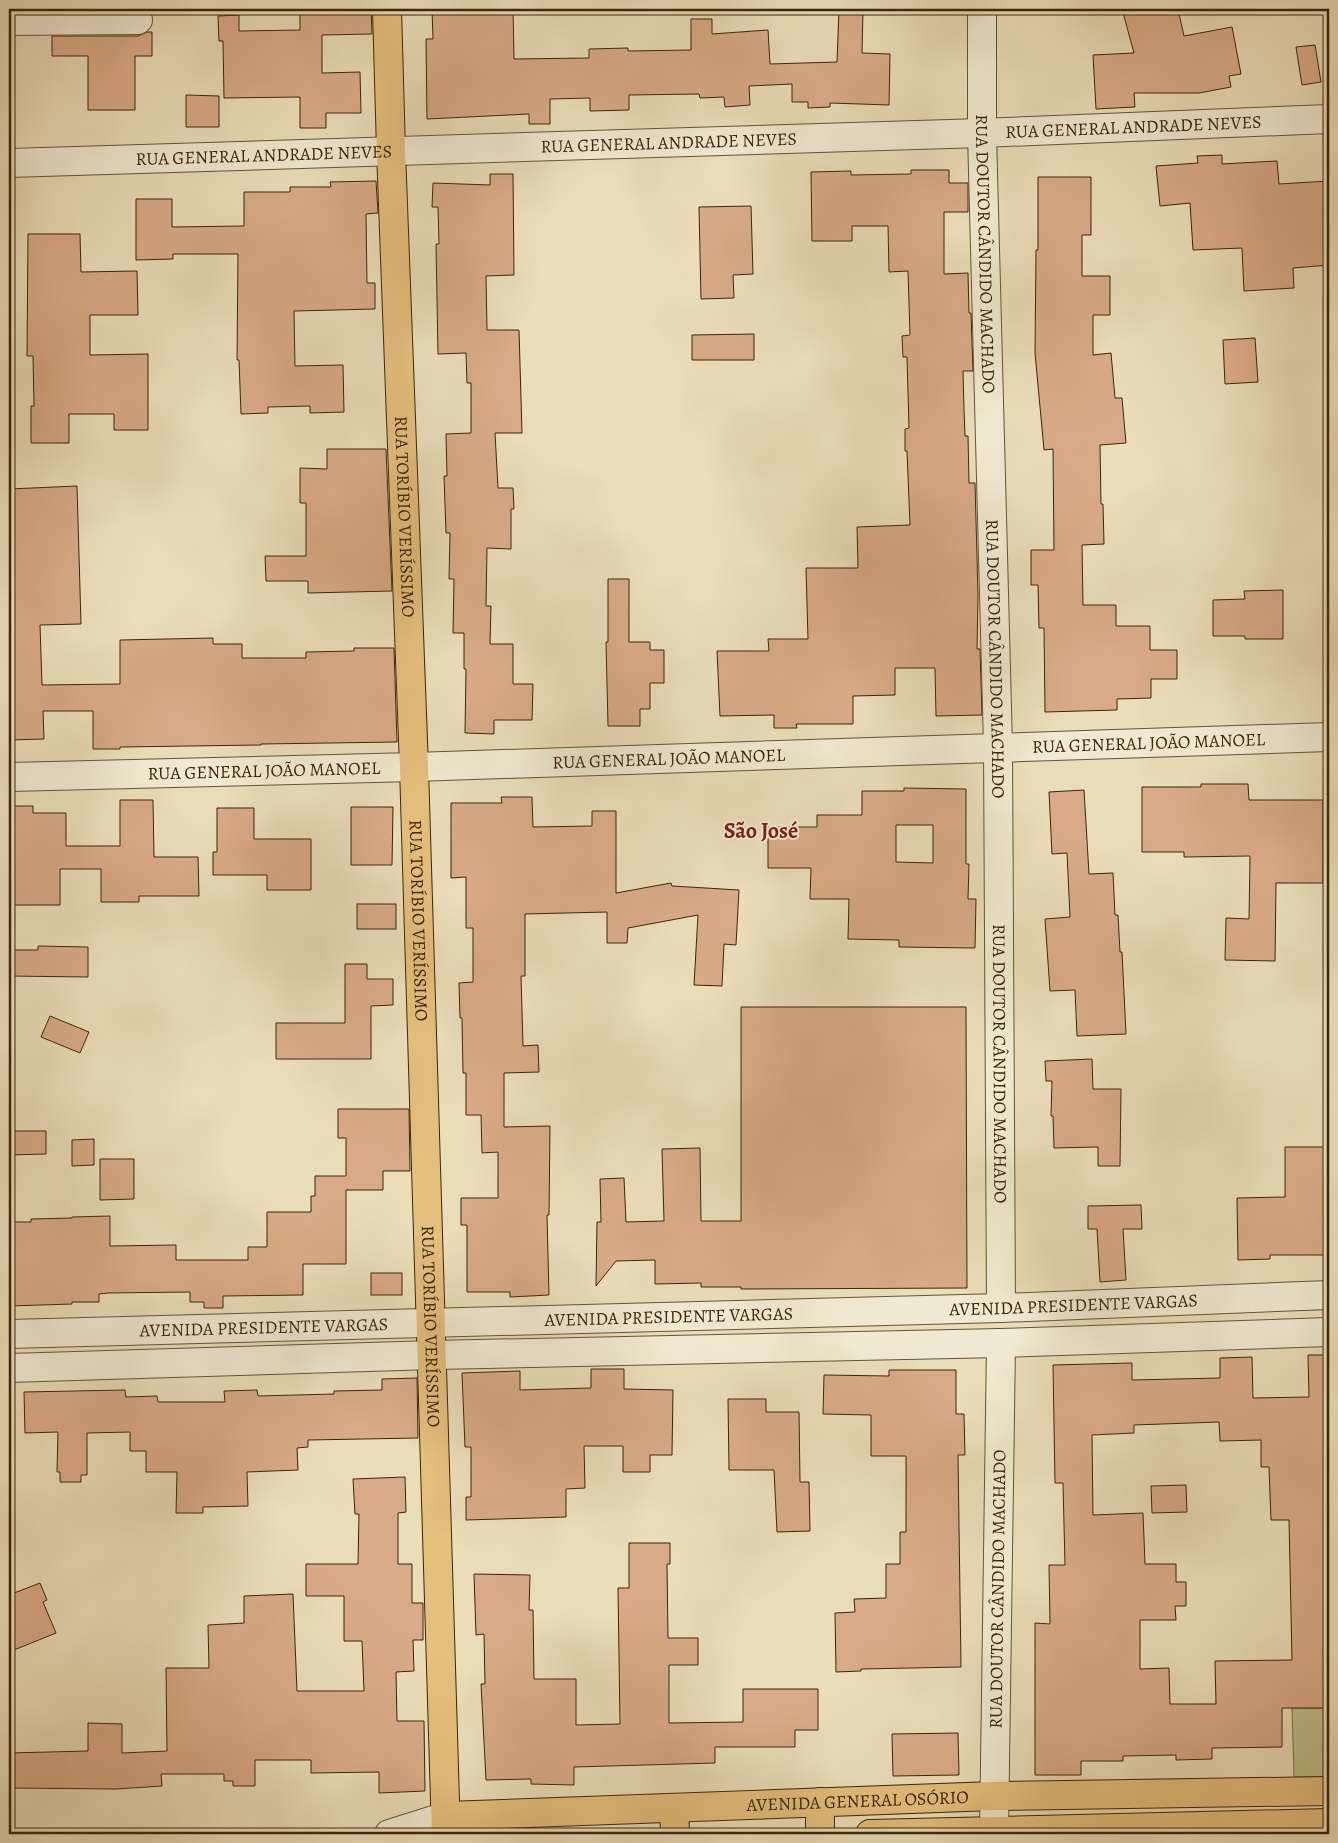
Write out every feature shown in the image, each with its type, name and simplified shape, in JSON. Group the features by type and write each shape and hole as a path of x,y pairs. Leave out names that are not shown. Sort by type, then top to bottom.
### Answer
{"main road":[{"name":"RUA TORÍBIO VERÍSSIMO","path":"388,9 391,151 414,767 433,1355 446,1825"},
{"name":"AVENIDA GENERAL OSÓRIO","path":"446,1825 674,1821 820,1802 994,1796 1329,1791"},
{"path":"1282,1792 1282,1824"},
{"path":"820,1802 820,1834"},
{"name":"AVENIDA GENERAL OSÓRIO","path":"870,1834 994,1833 1329,1823"}],"street":[{"name":"RUA DOUTOR CÂNDIDO MACHADO","path":"982,9 982,133 998,747 1001,1308"},
{"path":"9,21 138,20"},
{"name":"RUA GENERAL ANDRADE NEVES","path":"9,163 982,133 1329,119"},
{"name":"RUA GENERAL JOÃO MANOEL","path":"9,777 414,767 1329,737"},
{"name":"AVENIDA PRESIDENTE VARGAS","path":"9,1334 1001,1308 1329,1295"},
{"path":"1001,1308 1010,1311 1017,1325 1011,1339 1001,1343"},
{"name":"AVENIDA PRESIDENTE VARGAS","path":"9,1368 433,1355 1001,1343 1329,1332"},
{"name":"RUA DOUTOR CÂNDIDO MACHADO","path":"994,1833 1001,1343"},
{"name":"AVENIDA GENERAL OSÓRIO","path":"370,1834 391,1834 446,1825"}],"green space":[{"path":"1292,1708 1329,1708 1329,1777 1294,1777"}],"building":[{"path":"300,9 371,9 372,34 322,35 322,73 360,72 361,113 326,113 326,128 300,128 300,97 224,98 223,41 219,41 218,16 239,15 239,31 300,30"},
{"path":"432,9 513,9 514,59 589,58 589,49 628,48 628,51 691,50 691,19 712,19 712,34 768,30 770,64 837,62 839,9 863,9 862,53 890,54 889,105 830,103 830,107 808,108 808,102 792,102 792,84 749,86 750,105 725,107 724,97 700,98 699,94 629,95 629,110 590,111 590,98 550,99 550,124 529,124 529,114 427,119 426,39 433,39"},
{"path":"1122,9 1178,9 1184,36 1232,27 1241,74 1229,76 1231,87 1199,93 1134,93 1135,107 1096,109 1093,55 1134,53"},
{"path":"152,32 152,56 135,56 135,110 88,110 88,56 52,56 52,36 138,36"},
{"path":"1315,45 1321,82 1302,85 1296,47"},
{"path":"186,95 219,96 219,127 186,127"},
{"path":"1222,155 1222,164 1277,161 1279,184 1329,181 1329,265 1293,268 1294,288 1244,291 1242,248 1193,250 1190,203 1160,206 1156,166 1198,163 1197,156"},
{"path":"911,170 949,170 949,183 968,183 968,212 944,212 944,274 968,273 973,371 963,371 964,410 965,436 968,436 969,483 975,483 978,595 977,649 980,649 982,715 936,716 935,668 895,668 895,695 853,696 853,724 796,724 797,728 774,728 774,715 720,716 717,651 769,651 768,639 808,639 806,568 858,568 857,527 910,525 907,451 905,451 905,429 909,428 907,357 903,357 902,336 910,335 908,271 889,272 888,226 852,226 852,241 812,241 811,172 851,171 851,175 911,174"},
{"path":"490,174 513,174 514,275 486,276 487,330 519,330 522,433 495,433 498,488 513,488 514,509 511,509 511,549 487,548 486,606 491,606 490,644 513,644 513,684 533,684 532,720 494,720 494,734 465,733 466,669 464,669 464,633 453,633 454,579 449,579 450,533 446,533 444,476 447,476 446,434 471,433 471,383 467,383 466,353 438,354 436,244 439,244 438,207 432,207 433,183 490,185"},
{"path":"1038,177 1091,177 1091,235 1082,235 1082,276 1110,276 1110,315 1093,315 1093,355 1111,353 1115,398 1122,398 1126,443 1100,445 1104,544 1082,545 1083,605 1116,605 1116,626 1150,626 1150,650 1177,650 1177,679 1151,679 1151,698 1117,699 1117,710 1045,712 1044,628 1039,628 1038,585 1031,585 1031,550 1054,550 1053,449 1044,450 1035,353"},
{"path":"376,181 378,213 366,214 367,283 375,283 375,309 294,311 295,366 343,365 344,412 310,413 310,406 268,407 268,413 241,414 239,360 237,360 238,254 173,254 173,259 136,260 136,199 172,199 172,227 244,226 244,192 290,192 290,187 331,187 330,182"},
{"path":"751,206 753,274 733,275 734,298 701,299 699,207"},
{"path":"28,234 80,234 81,272 137,271 138,315 90,315 90,355 148,354 148,430 114,430 114,414 69,414 69,443 31,443 31,406 34,406 33,356 27,356"},
{"path":"754,334 754,360 692,360 692,335"},
{"path":"1255,338 1258,382 1225,384 1223,340"},
{"path":"327,449 386,449 392,591 308,593 308,581 266,581 265,556 306,556 306,503 300,503 300,468 327,469"},
{"path":"77,486 81,624 40,625 42,685 120,684 120,640 213,638 213,644 242,644 242,658 306,658 306,652 354,651 354,648 394,648 397,742 93,749 93,711 43,711 44,739 9,740 9,489"},
{"path":"608,579 629,579 629,642 650,642 650,650 664,650 664,683 650,683 650,709 640,709 640,726 608,726 606,642 608,642"},
{"path":"1283,590 1283,639 1245,639 1245,636 1213,636 1213,600 1245,599 1244,591"},
{"path":"1201,784 1248,784 1249,800 1323,800 1323,883 1276,883 1275,961 1225,960 1226,918 1249,919 1250,856 1184,857 1184,852 1142,852 1142,787 1201,787"},
{"path":"904,788 966,789 966,864 969,864 968,899 976,899 975,948 899,947 899,940 848,939 849,899 810,899 811,868 768,868 768,827 817,827 817,815 862,815 862,791 904,791","holes":["896,825 933,825 933,863 896,862"]},
{"path":"1084,790 1089,874 1113,873 1115,915 1118,915 1120,952 1122,952 1126,1034 1077,1036 1075,990 1050,991 1045,919 1070,917 1067,853 1052,854 1049,792"},
{"path":"501,797 532,797 533,827 592,826 592,811 616,811 616,893 671,883 672,886 739,890 736,945 724,944 722,986 694,985 698,915 628,928 627,943 607,943 607,912 525,914 525,976 521,976 523,1046 538,1045 539,1072 504,1073 504,1127 550,1126 549,1215 547,1215 549,1295 510,1297 510,1292 467,1292 467,1225 461,1225 461,1198 498,1198 498,1152 482,1153 481,1115 466,1115 466,1073 463,1073 459,983 473,982 473,928 466,928 466,877 451,878 451,803 502,803"},
{"path":"120,800 153,800 154,857 198,857 199,896 139,896 139,902 101,902 101,869 60,869 60,905 9,905 9,806 33,806 33,813 66,813 66,846 120,846"},
{"path":"351,807 393,807 392,865 351,865"},
{"path":"217,808 254,808 254,839 311,839 311,890 267,890 267,875 213,875 213,852 217,852"},
{"path":"357,904 396,904 396,929 357,929"},
{"path":"38,946 88,947 88,977 9,976 9,950 38,950"},
{"path":"345,964 367,964 367,979 393,979 393,1005 371,1006 371,1059 276,1059 276,1023 345,1023"},
{"path":"741,1007 966,1007 967,1288 741,1289 741,1287 701,1287 701,1283 655,1284 655,1260 616,1261 596,1286 597,1222 601,1222 600,1179 624,1178 626,1222 664,1221 662,1149 700,1148 701,1221 741,1221"},
{"path":"50,1016 89,1032 80,1053 41,1037"},
{"path":"1092,1059 1093,1089 1121,1089 1120,1166 1098,1166 1098,1147 1054,1148 1053,1116 1051,1116 1052,1081 1046,1081 1045,1061"},
{"path":"338,1109 409,1109 410,1171 383,1171 383,1190 346,1190 346,1264 303,1264 303,1295 223,1296 223,1308 204,1308 204,1302 190,1302 190,1292 108,1293 99,1294 99,1302 9,1306 9,1222 31,1222 31,1219 110,1216 110,1246 176,1245 176,1260 248,1260 248,1247 267,1247 267,1212 311,1212 311,1196 315,1196 315,1176 346,1176 346,1138 338,1138"},
{"path":"9,1131 46,1131 46,1154 9,1155"},
{"path":"94,1139 94,1165 72,1166 72,1140"},
{"path":"1285,1147 1325,1147 1325,1255 1270,1255 1270,1259 1238,1260 1237,1198 1285,1197"},
{"path":"100,1159 134,1159 134,1199 100,1200"},
{"path":"1141,1205 1142,1229 1123,1229 1126,1280 1100,1282 1097,1229 1088,1229 1088,1206"},
{"path":"371,1273 402,1273 402,1295 371,1295"},
{"path":"1308,1355 1329,1355 1329,1708 1282,1708 1282,1747 1212,1748 1212,1759 1176,1760 1176,1755 1123,1756 1123,1761 1081,1761 1081,1775 1035,1775 1035,1623 1050,1624 1049,1565 1065,1565 1063,1483 1055,1483 1053,1365 1132,1363 1132,1380 1220,1378 1220,1358 1252,1357 1253,1398 1309,1397","holes":["1219,1422 1220,1441 1261,1440 1261,1467 1269,1467 1271,1520 1289,1520 1292,1660 1215,1661 1216,1704 1170,1704 1169,1668 1140,1669 1140,1620 1176,1620 1175,1606 1186,1606 1186,1582 1176,1582 1176,1564 1145,1564 1143,1513 1093,1515 1092,1435 1134,1433 1134,1425"]},
{"path":"591,1369 624,1369 624,1389 673,1390 672,1455 650,1455 650,1472 623,1472 623,1446 584,1446 585,1488 566,1489 566,1517 466,1520 466,1497 471,1497 471,1447 465,1447 462,1373 520,1371 520,1390 591,1388"},
{"path":"889,1370 956,1370 956,1414 964,1414 965,1455 958,1455 961,1667 861,1669 861,1671 836,1672 835,1613 855,1612 854,1599 886,1598 886,1564 900,1564 900,1532 906,1532 906,1456 871,1456 871,1415 823,1414 824,1375 889,1376"},
{"path":"417,1378 418,1438 308,1440 308,1447 297,1448 298,1470 247,1472 248,1506 203,1507 203,1513 176,1513 177,1472 146,1472 146,1451 130,1451 130,1432 87,1433 87,1475 81,1475 81,1482 60,1482 60,1472 57,1472 58,1432 25,1433 24,1392 125,1390 126,1397 157,1396 158,1402 225,1402 224,1391 257,1390 258,1396 334,1394 334,1391 382,1390 382,1379"},
{"path":"728,1399 766,1399 766,1412 799,1412 800,1482 809,1482 810,1531 777,1532 774,1470 729,1470"},
{"path":"405,1477 406,1512 398,1513 398,1564 412,1564 412,1603 423,1603 423,1640 413,1640 414,1671 396,1672 397,1721 424,1721 425,1791 379,1793 379,1772 311,1773 311,1760 255,1760 255,1786 233,1786 233,1781 224,1781 224,1774 161,1774 162,1786 116,1789 9,1788 9,1753 88,1751 88,1723 122,1724 122,1753 167,1751 166,1668 209,1668 208,1625 244,1623 244,1596 293,1594 297,1691 364,1691 362,1641 344,1641 344,1596 306,1596 306,1564 358,1564 359,1514 355,1514 353,1479"},
{"path":"1186,1485 1187,1512 1152,1513 1151,1486"},
{"path":"629,1543 670,1543 670,1564 667,1564 668,1638 698,1638 698,1665 669,1665 669,1723 743,1722 743,1689 818,1689 818,1730 795,1730 795,1747 715,1747 715,1763 574,1767 574,1785 531,1784 531,1779 486,1780 481,1684 485,1684 484,1634 476,1635 474,1574 530,1575 529,1610 533,1610 534,1679 576,1679 576,1725 620,1724 618,1588 629,1588"},
{"path":"40,1583 47,1600 43,1602 56,1633 9,1652 9,1595"},
{"path":"958,1733 959,1775 893,1776 892,1734"}],"district":[{"name":"São José","path":"761,830"}]}
